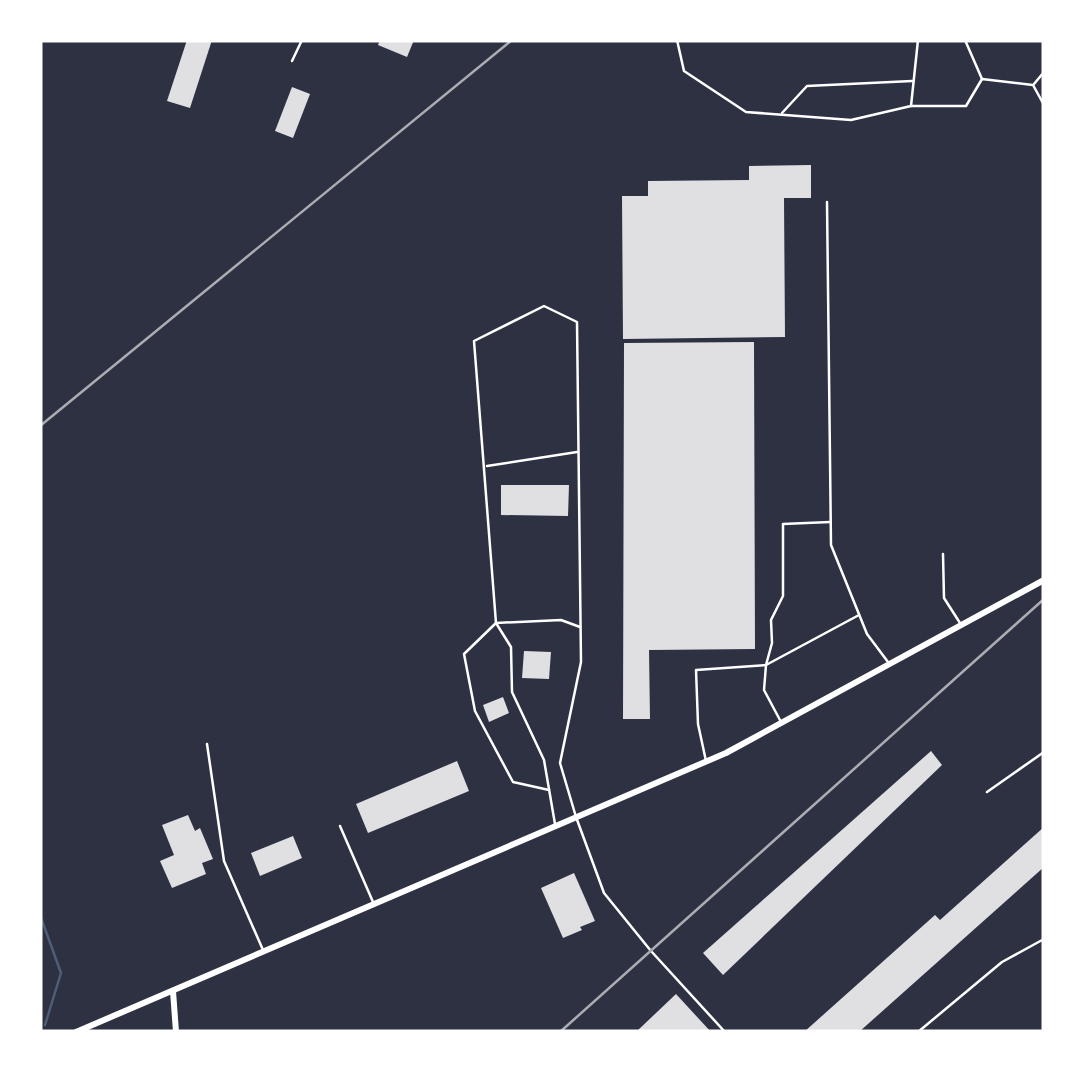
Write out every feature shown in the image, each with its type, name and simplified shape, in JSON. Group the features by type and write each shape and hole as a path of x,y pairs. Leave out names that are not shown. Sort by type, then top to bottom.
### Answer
{"street":[{"path":"76,1032 706,762 1044,580"},
{"path":"173,991 176,1032"}],"lane":[{"path":"292,61 302,40"},
{"path":"676,40 684,70 746,112 852,120 911,106 966,106 982,79"},
{"path":"911,106 918,40"},
{"path":"964,40 982,79"},
{"path":"1033,85 1044,72"},
{"path":"982,79 1033,85"},
{"path":"780,115 807,86 914,81"},
{"path":"1033,85 1044,105"},
{"path":"827,202 830,545 868,634 889,663"},
{"path":"555,826 544,760 512,692 511,646 496,623 474,341 544,306 578,322 580,662 560,763 604,892 726,1032"},
{"path":"484,467 579,452"},
{"path":"782,723 764,690 772,644 771,620 783,596 783,524 830,522"},
{"path":"943,554 944,598 961,624"},
{"path":"706,762 698,724 696,670 766,665 860,615"},
{"path":"550,790 513,782 476,711 464,654 496,623 561,620 580,626"},
{"path":"206,744 224,862 264,952"},
{"path":"987,792 1044,752"},
{"path":"340,826 373,903"},
{"path":"918,1032 1002,962 1044,939"}],"building":[{"path":"187,40 212,40 190,108 167,101"},
{"path":"380,40 414,40 407,57 378,45"},
{"path":"292,87 310,94 293,138 275,131"},
{"path":"811,165 811,198 784,198 785,337 623,339 622,196 648,196 648,181 749,180 749,166"},
{"path":"754,342 755,649 649,650 650,719 623,719 624,343"},
{"path":"501,485 569,485 568,516 501,515"},
{"path":"524,651 551,652 549,679 522,678"},
{"path":"503,697 509,713 489,722 483,705"},
{"path":"931,751 942,765 723,975 703,953"},
{"path":"457,761 469,791 368,833 356,804"},
{"path":"188,815 195,831 200,828 213,859 202,863 206,874 172,888 160,861 174,855 162,825"},
{"path":"1044,827 1044,867 859,1032 804,1032 935,915 940,920"},
{"path":"293,836 302,858 260,876 251,853"},
{"path":"574,873 595,921 563,938 541,888"},
{"path":"676,994 711,1032 636,1032"}],"waterway":[{"path":"40,915 61,973 45,1025"}],"railway":[{"path":"40,426 512,40"},
{"path":"560,1032 1044,599"}]}
